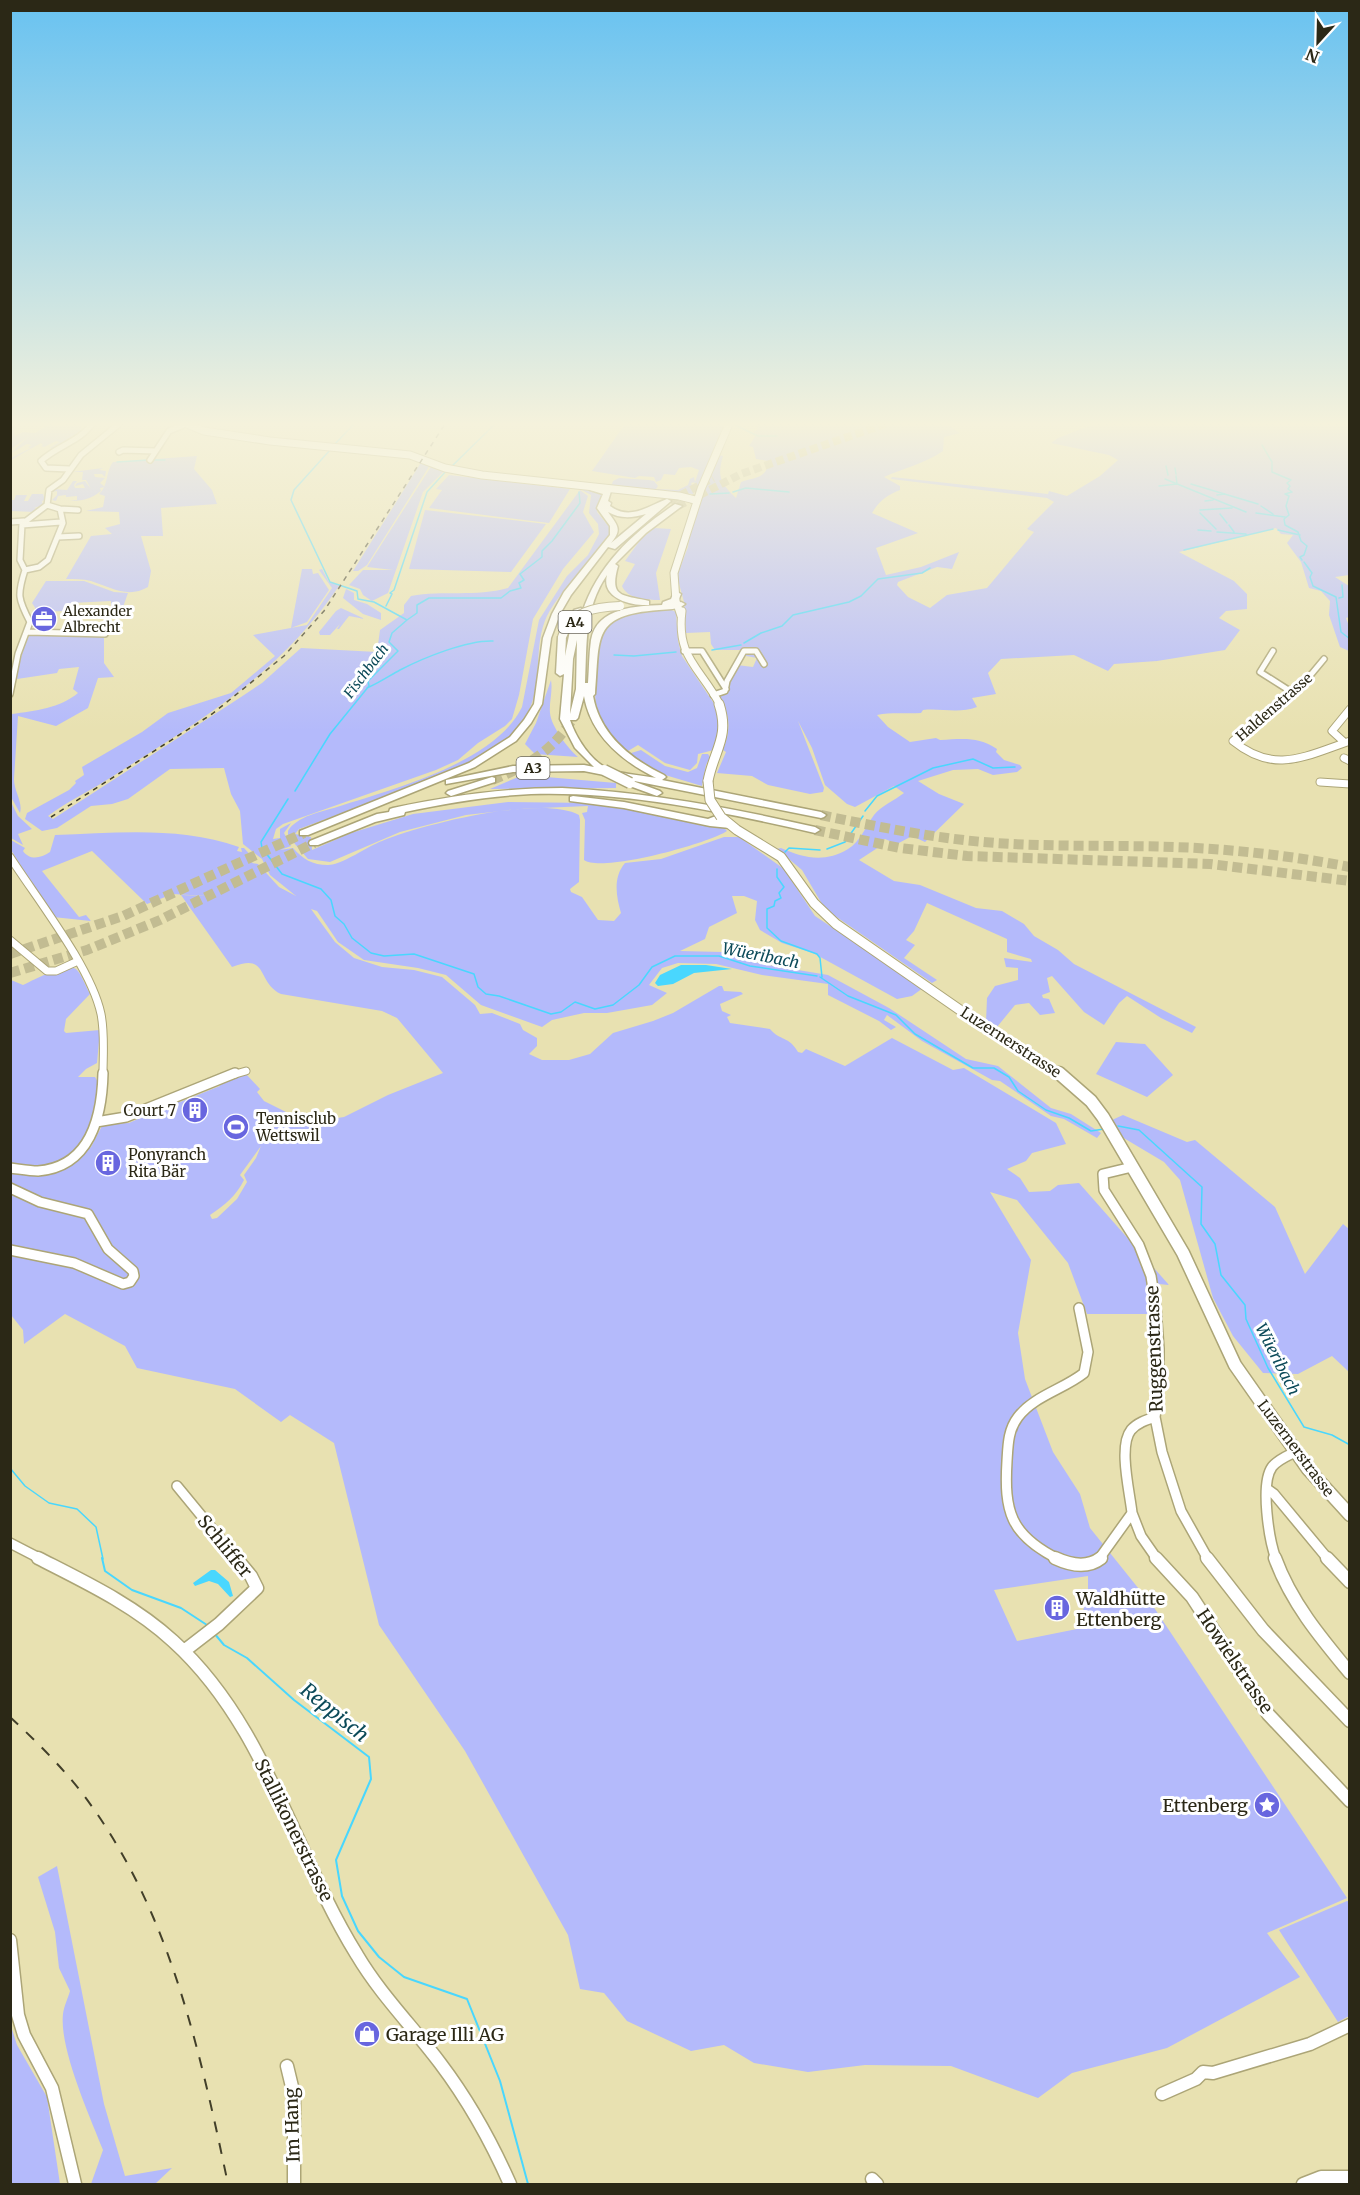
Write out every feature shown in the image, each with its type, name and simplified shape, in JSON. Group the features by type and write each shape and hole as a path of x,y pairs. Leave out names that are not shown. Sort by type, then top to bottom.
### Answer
{"highway":[{"path":"558,611 567,594 614,535 614,526"},
{"name":"A4","path":"638,526 594,575 578,610 569,659 569,719 574,741 604,770 630,783 667,795 756,817"},
{"name":"A4","path":"569,719 580,698 583,624 591,596 626,540 647,526"},
{"path":"626,540 611,573 610,589 625,599 675,607"},
{"name":"A3","path":"304,833 472,765 500,749 519,733 534,712 540,698 547,638 558,611 582,580 626,540"},
{"path":"675,607 674,601 677,594"},
{"path":"569,719 560,690 562,637 566,625 579,614 594,609 620,606 675,607"},
{"path":"594,719 591,680 596,637 600,627 609,618 627,610 675,607"},
{"name":"A4","path":"581,646 586,694 594,719 609,742 629,759 667,779 705,785"},
{"name":"A3","path":"367,807 466,778 539,767 600,770 705,785 821,815"},
{"path":"393,811 492,780"},
{"name":"A3","path":"315,843 393,811 469,797 520,791 565,791 646,797 815,830"},
{"name":"A3","path":"373,819 428,808 497,800 557,798 599,802 697,820"},
{"path":"697,820 717,819"},
{"path":"697,820 730,825"}],"main road":[{"path":"687,526 674,573 677,594 675,607 684,651 720,706 724,724 722,741 710,767 705,785"},
{"name":"Luzernerstrasse","path":"705,785 717,819 781,857 814,903 836,924 960,1010 1070,1081 1091,1101 1103,1117 1183,1253 1235,1365 1295,1452 1350,1515"}],"street":[{"path":"22,526 17,560 26,570"},
{"path":"10,694 21,646 28,632 29,616 20,602 18,592 26,570 47,562 62,526"},
{"path":"58,537 79,536"},
{"path":"28,632 105,634"},
{"path":"684,651 702,651 726,689"},
{"path":"713,695 726,689 727,681 744,651 756,651 764,664"},
{"path":"1273,651 1260,672 1290,691"},
{"name":"Haldenstrasse","path":"1324,658 1309,677 1235,737 1234,743 1263,758 1288,761 1347,742"},
{"path":"1347,742 1332,731 1350,709"},
{"path":"1320,782 1350,784"},
{"path":"10,857 78,961 98,1002 102,1017 103,1071 96,1122 87,1146 70,1162 41,1170 10,1168"},
{"path":"10,940 47,972 56,971 78,961"},
{"path":"96,1122 126,1118 238,1072 246,1071"},
{"name":"Ruggenstrasse","path":"1132,1167 1103,1174 1100,1180 1106,1196 1138,1244 1152,1278 1156,1305 1159,1399 1155,1417 1160,1427 1161,1450 1172,1487 1190,1528 1210,1563 1246,1608 1350,1722"},
{"path":"10,1188 40,1202 88,1214 108,1249 133,1271 134,1276 130,1282 123,1284 74,1263 10,1250"},
{"path":"1079,1308 1088,1352 1084,1373 1078,1379 1037,1402 1019,1415 1013,1423 1009,1435 1005,1502 1011,1521 1024,1538 1057,1559 1080,1565 1100,1559 1132,1513"},
{"name":"Howielstrasse","path":"1155,1417 1131,1429 1125,1437 1124,1447 1132,1513 1141,1536 1158,1561 1192,1597 1268,1713 1350,1801"},
{"path":"1295,1452 1274,1464 1268,1472 1270,1537 1274,1560 1283,1584 1295,1605 1350,1673"},
{"name":"Schliffer","path":"177,1486 251,1576 257,1588 219,1624 184,1651"},
{"path":"1267,1490 1274,1494 1320,1551 1350,1582"},
{"name":"Stallikonerstrasse","path":"10,1543 121,1603 157,1627 184,1651 220,1693 249,1738 330,1906 357,1955 468,2103 492,2144 509,2184"},
{"path":"10,1941 18,2014 24,2035 52,2088 75,2184"},
{"path":"1162,2094 1196,2079 1203,2072 1213,2073 1310,2044 1350,2025"},
{"name":"Im Hang","path":"287,2066 294,2095 294,2184"},
{"path":"1303,2184 1321,2177 1350,2177"}],"shaded area":[{"path":"162,526 163,536 141,536 151,571 148,587 126,592 88,580 66,579 91,536 112,534 105,528"},
{"path":"381,526 391,526 367,565 358,571 353,571"},
{"path":"393,526 411,526 388,593 372,601 363,595 360,589 349,585 363,570 393,570 367,567"},
{"path":"421,526 544,526 511,572 409,569"},
{"path":"553,526 591,526 594,532 563,569 533,619 519,695 512,719 458,760 436,770 283,824 276,829 273,839 280,838 280,829 291,823 284,833 291,846 280,850 293,848 308,861 328,865 340,862 376,843 400,834 452,820 511,810 562,809 579,815 580,820 579,882 570,889 571,892 582,897 598,920 614,921 621,913 617,880 625,863 661,859 724,837 739,837 784,869 815,916 923,988 912,996 897,999 813,953 782,943 760,930 755,920 757,901 744,896 732,896 737,913 709,927 705,939 680,951 723,952 762,964 828,975 889,1008 966,1059 998,1066 1051,1108 1071,1114 1101,1133 1097,1138 1064,1119 1051,1116 1000,1081 992,1080 922,1041 887,1015 884,1020 896,1027 891,1030 879,1021 828,995 828,984 762,975 716,964 678,963 662,968 649,985 667,993 652,1005 607,1013 584,1013 552,1020 542,1027 481,1005 446,975 418,968 364,960 338,942 317,911 311,909 335,942 354,958 382,967 414,970 442,977 475,1005 480,1014 492,1013 520,1024 523,1030 537,1038 537,1046 529,1054 542,1060 569,1060 590,1054 613,1033 673,1013 722,986 724,991 743,994 720,1004 722,1011 731,1015 727,1017 730,1023 770,1029 791,1043 798,1052 802,1053 806,1049 845,1066 892,1038 953,1070 964,1068 1056,1123 1066,1144 1032,1153 1026,1161 1007,1169 1020,1178 1029,1192 1050,1191 1058,1185 1079,1183 1169,1285 1150,1283 1151,1314 1087,1314 1068,1263 1017,1200 990,1192 1031,1260 1018,1333 1025,1379 1053,1452 1080,1494 1090,1528 1155,1609 1347,1898 1267,1933 1300,1977 1167,2048 1072,2073 1038,2098 951,2066 865,2065 808,2072 754,2063 724,2045 691,2051 627,2021 604,1993 580,1989 568,1935 465,1751 379,1625 334,1443 290,1415 281,1422 235,1389 137,1368 125,1346 65,1314 24,1344 23,1330 11,1315 11,980 23,985 50,972 72,967 80,974 90,994 66,1019 64,1031 66,1033 100,1030 97,1063 78,1077 95,1077 98,1082 92,1123 85,1139 70,1158 75,1162 91,1147 103,1124 129,1123 174,1103 177,1098 180,1102 220,1086 218,1081 246,1074 260,1089 257,1092 264,1101 304,1121 312,1122 344,1117 388,1095 443,1073 397,1018 382,1011 281,994 273,989 261,970 252,963 232,967 181,895 206,896 173,894 147,904 92,851 42,871 79,917 86,915 91,921 53,917 11,850 11,840 25,848 23,851 29,856 36,858 43,856 50,852 55,835 148,832 194,836 239,847 237,851 242,852 241,848 244,848 254,859 252,863 258,864 279,887 296,896 270,875 262,859 243,844 240,811 231,794 224,768 170,769 128,799 112,804 91,806 57,828 42,831 25,819 27,813 69,790 76,783 75,781 84,775 82,767 142,732 168,713 231,693 275,656 253,635 307,625 332,588 319,570 322,569 329,582 339,586 290,646 263,671 175,737 48,816 53,819 238,699 262,683 301,648 377,652 380,630 404,613 404,605 411,596 496,591 508,588","holes":["261,1146 244,1175 247,1182 237,1199 217,1218 212,1219 210,1215 237,1191 244,1180 240,1175","1088,1576 1088,1595 1077,1629 1017,1641 994,1590"]},
{"path":"598,526 610,528 610,533 596,555 561,594 547,616 540,639 533,699 518,727 504,741 487,754 447,774 299,829 295,834 311,837 312,850 351,833 413,814 508,802 591,803 723,827 727,831 699,843 654,855 611,863 594,863 584,860 585,820 582,813 587,812 588,806 518,809 466,815 400,832 330,862 308,859 288,836 288,831 297,822 310,815 386,792 440,771 490,744 509,727 522,707 539,620 567,576 588,555 599,534"},
{"path":"903,526 918,533 876,548 886,575 921,567 959,552 952,569 937,567 898,582 897,585 908,597 930,608 947,595 987,588 1034,532 1027,529 1030,526 1349,526 1349,575 1335,577 1349,586 1349,617 1346,618 1349,626 1349,651 1340,647 1329,615 1330,601 1321,591 1309,588 1301,562 1287,543 1293,535 1281,534 1276,528 1179,552 1234,581 1247,594 1247,609 1226,611 1219,618 1240,630 1225,650 1157,661 1114,664 1108,671 1074,655 1001,659 988,673 996,694 972,698 977,707 964,710 923,710 921,713 877,715 888,727 910,742 936,738 976,740 997,749 996,752 1004,760 1020,765 1022,768 1017,772 993,775 978,769 953,770 918,781 939,794 964,804 925,842 912,836 897,844 885,839 878,842 882,845 859,860 894,881 920,885 976,908 1002,911 1024,924 1034,936 1058,950 1074,964 1196,1027 1192,1033 1161,1018 1127,996 1119,1003 1104,1025 1084,1012 1052,976 1047,978 1050,992 1042,995 1043,998 1049,999 1055,1013 1040,1015 1029,1003 1015,1005 997,1027 986,1022 987,998 995,986 1018,980 1018,968 1006,967 1004,958 1032,962 1031,959 1007,952 1007,939 927,903 914,931 906,940 915,945 904,958 937,980 932,983 825,909 802,870 777,849 781,848 814,858 839,853 856,842 877,812 904,793 894,786 855,807 847,804 825,785 812,748 798,721 824,788 823,792 810,794 768,785 752,776 717,773 726,752 723,750 728,729 725,709 718,696 727,691 737,665 753,667 757,658 741,655 760,653 746,647 741,650 715,650 711,644 710,632 686,633 684,602 677,576 688,547 691,528"},
{"path":"654,528 671,529 656,573 660,600 633,596 628,594 622,586 635,564 625,561 641,539"},
{"path":"302,569 312,569 313,574 318,573 329,590 307,622 291,628"},
{"path":"46,581 84,581 114,592 128,593 123,607 111,607 111,601 71,603 67,613 64,611 38,612 32,603"},
{"path":"346,589 354,593 354,600 367,604 381,613 381,620 363,614 343,598"},
{"path":"341,608 365,619 349,616 339,629 337,629 340,624 330,635 320,635 319,632"},
{"path":"667,608 676,612 678,641 682,656 715,705 721,723 714,750 698,754 697,763 690,770 665,763 638,745 628,751 604,726 595,696 596,664 602,628 624,613"},
{"path":"36,633 36,636 104,636 104,663 114,677 98,678 88,708 56,726 18,716 14,779 20,813 11,797 12,714 55,705 78,693 73,689 79,667 59,669 57,673 17,679 25,645 30,634"},
{"path":"551,680 550,709 553,724 578,757 535,754 525,744 536,723"},
{"path":"641,750 665,766 688,772 697,768 702,754 708,754 710,757 702,786 665,775 628,754"},
{"path":"523,775 616,783 616,788 490,789"},
{"path":"11,802 18,816 32,829 18,834 23,845 11,838"},
{"path":"681,965 706,965 732,969 694,973 673,984 658,986 655,983 660,975"},
{"path":"1116,1042 1145,1044 1173,1075 1147,1097 1096,1074"},
{"path":"1123,1115 1187,1142 1195,1140 1275,1207 1305,1274 1343,1224 1349,1229 1349,1372 1332,1356 1298,1374 1263,1373 1233,1336 1213,1298 1180,1180 1164,1162 1122,1137 1112,1120"},
{"path":"211,1570 215,1570 229,1582 233,1596 230,1597 218,1584 209,1581 195,1586 193,1583"},
{"path":"57,1866 104,2104 125,2176 172,2168 155,2184 91,2184 103,2150 70,2063 63,2028 63,2014 70,1991 59,1968 55,1932 38,1877"},
{"path":"1347,1901 1350,1902 1349,2016 1338,2022 1279,1930"},
{"path":"10,2023 17,2045 47,2097 60,2184 11,2184"}],"waterway":[{"path":"304,526 330,582 357,591 358,599 374,602 407,620"},
{"name":"Fischbach","path":"386,606 392,594 390,593 394,590 415,526"},
{"path":"407,620 417,613 417,605 429,598 501,598 510,591 521,588 519,583 524,580 520,574 542,557 542,551 563,526"},
{"path":"1230,526 1234,532"},
{"path":"1288,526 1299,535"},
{"path":"1184,550 1273,529"},
{"path":"1198,530 1211,531"},
{"path":"1278,530 1299,535"},
{"path":"1217,532 1246,534"},
{"path":"1299,535 1301,541 1307,546 1304,555 1300,557 1302,560"},
{"path":"1304,562 1312,573 1310,577 1313,586 1336,597 1341,632 1350,639"},
{"path":"744,643 761,633 782,626 793,615 849,602 861,596 878,579 922,573 930,568"},
{"path":"1339,598 1343,597 1342,585"},
{"name":"Fischbach","path":"368,688 368,681 398,651 389,642 392,633 407,620"},
{"path":"368,688 433,655 471,643 493,641"},
{"path":"712,650 741,645"},
{"path":"614,655 634,656 676,652"},
{"name":"Fischbach","path":"295,791 330,734 368,688"},
{"path":"865,811 877,796 933,768 973,759 993,768 1015,767"},
{"name":"Wüeribach","path":"288,799 261,842 262,848 282,874 321,889 331,900 335,916 344,924 352,938 371,953 384,956 414,954 474,974 478,987 486,994 499,996 551,1014 561,1012 575,1002 595,1009 613,1005 639,985 652,967 675,956 719,956 750,966 817,976"},
{"path":"827,849 845,842 863,816"},
{"path":"785,852 789,848 820,850"},
{"path":"777,869 777,877 784,887 779,893 781,898 775,901 774,906 767,909 767,928 781,941 817,954 820,958 822,977"},
{"name":"Wüeribach","path":"820,977 848,996 896,1015 915,1034 973,1068 994,1068 1009,1077 1018,1091 1046,1110 1069,1118 1091,1131 1104,1129"},
{"name":"Wüeribach","path":"1118,1126 1139,1130 1202,1187 1201,1224 1215,1244 1221,1275 1245,1305 1246,1319 1268,1368 1304,1427 1332,1435 1350,1445"},
{"name":"Reppisch","path":"10,1468 25,1486 49,1503 77,1509 96,1527 103,1559"},
{"name":"Reppisch","path":"102,1558 105,1571 132,1590 181,1608 207,1625"},
{"name":"Reppisch","path":"214,1633 224,1645 247,1658 294,1700 369,1757 371,1779 336,1860 342,1896 358,1931 379,1957 404,1977 467,1999 500,2081 528,2184"}],"tunnel":[{"path":"492,780 538,756 557,739 573,718"},
{"path":"821,815 952,839 1040,845 1218,849 1284,856 1350,867"},
{"path":"815,830 900,848 967,856 1210,864 1350,881"},
{"path":"10,954 123,916 304,833"},
{"path":"10,973 87,950 160,920 314,843"}],"railway":[{"path":"51,817 212,714 284,656 324,611 379,526"},
{"path":"10,1717 48,1754 82,1793 112,1837 137,1883 159,1931 177,1980 205,2081 228,2184"}],"place":[{"name":"Alexander Albrecht","path":"44,619"},
{"name":"Court 7","path":"195,1110"},
{"name":"Tennisclub Wettswil","path":"236,1127"},
{"name":"Ponyranch Rita Bär","path":"108,1163"},
{"name":"Waldhütte Ettenberg","path":"1057,1608"},
{"name":"Ettenberg","path":"1267,1805"},
{"name":"Garage Illi AG","path":"367,2034"}]}
